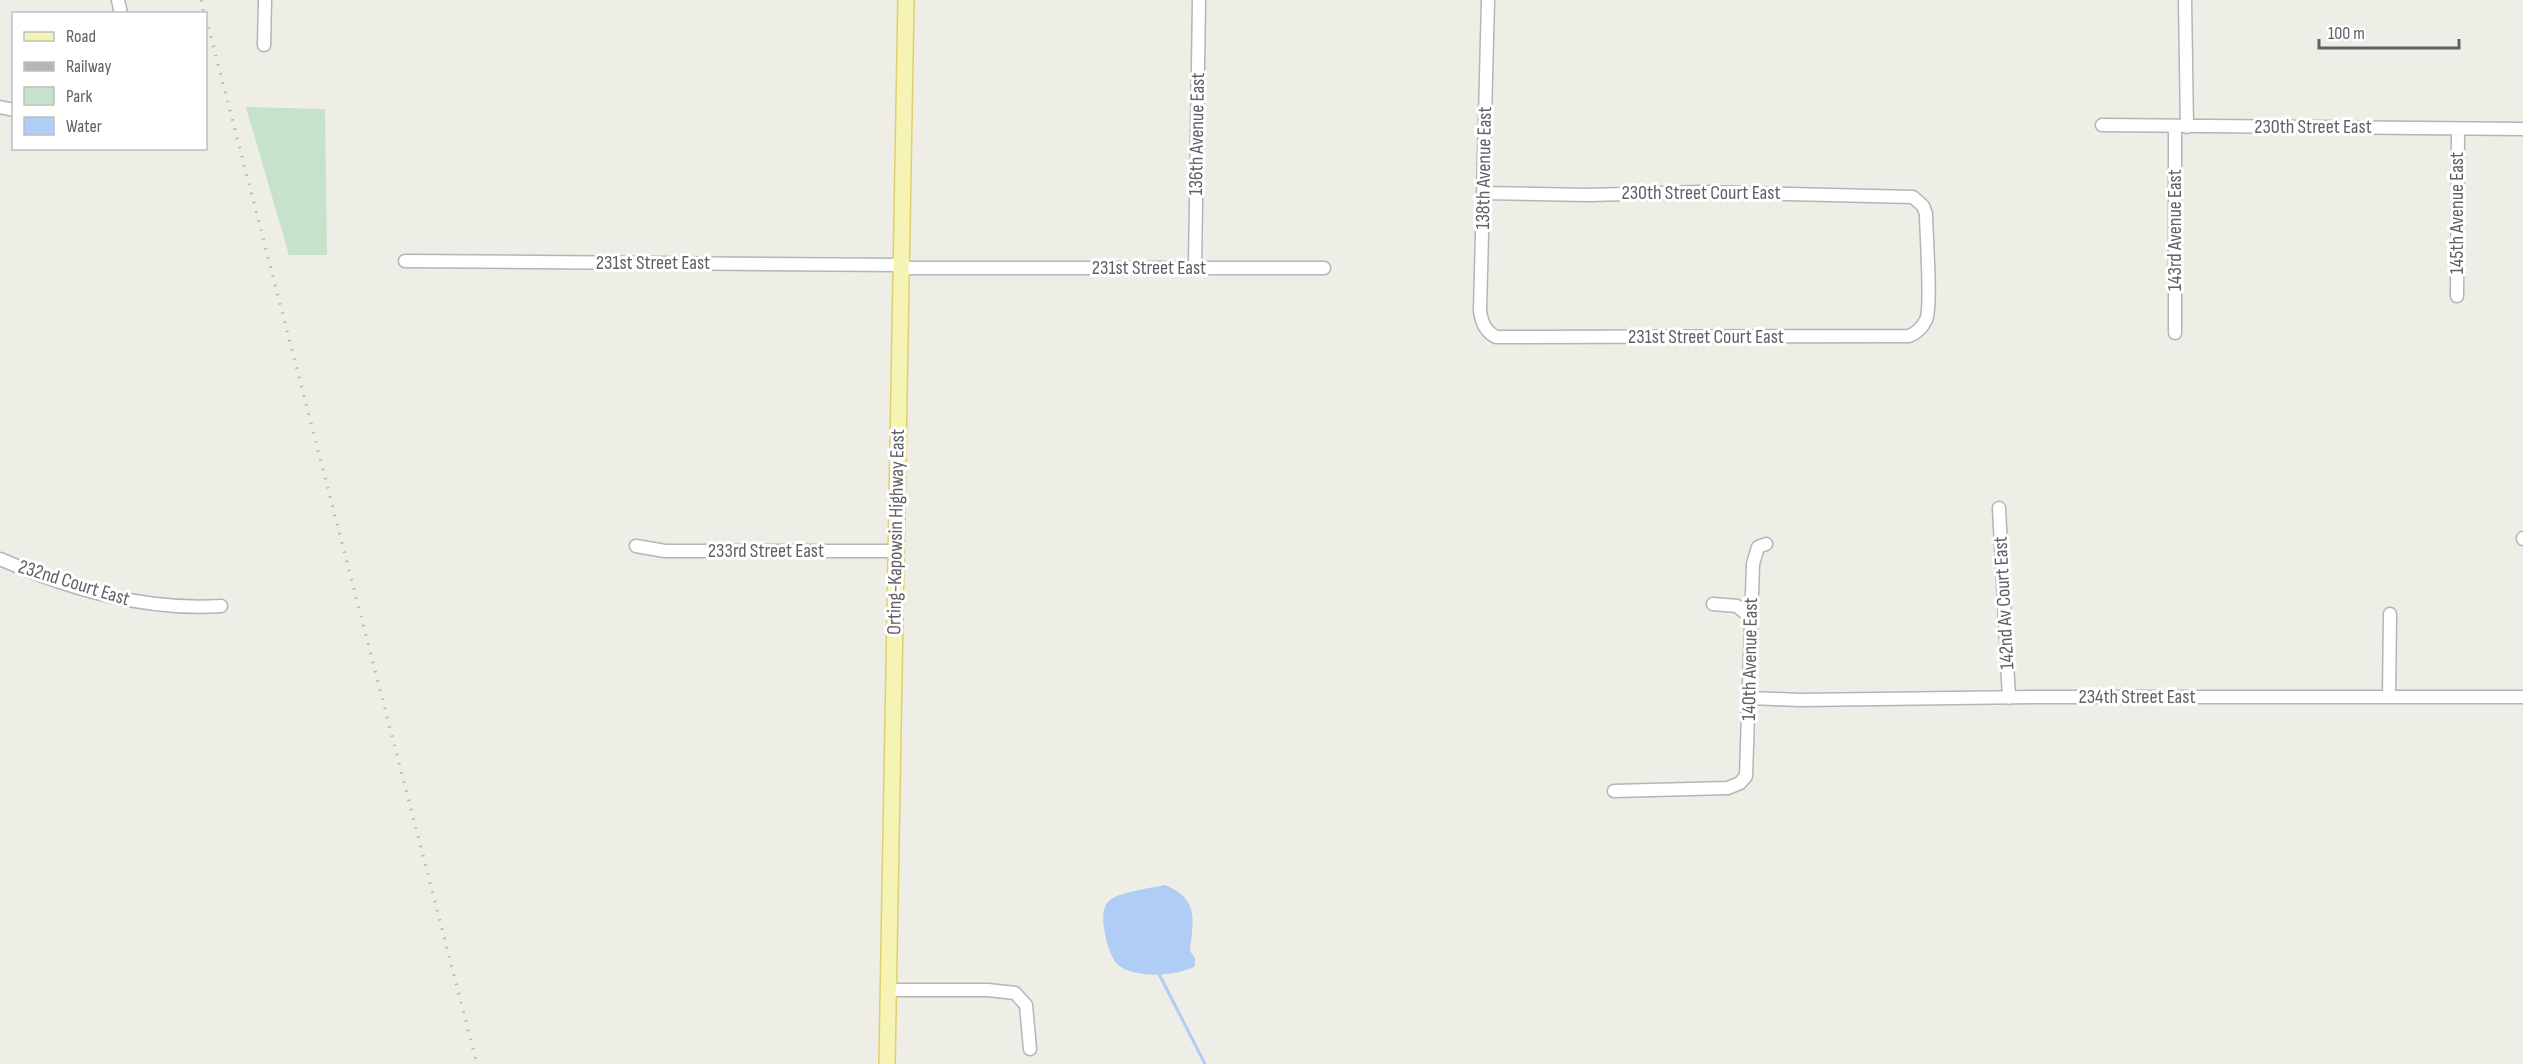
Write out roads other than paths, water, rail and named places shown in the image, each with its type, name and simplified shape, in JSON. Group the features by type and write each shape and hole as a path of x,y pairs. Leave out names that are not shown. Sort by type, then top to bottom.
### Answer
{"main road":[{"name":"Orting-Kapowsin Highway East","path":"887,1064 906,0"}],"street":[{"path":"264,45 265,0"},
{"name":"136th Avenue East","path":"1195,267 1199,0"},
{"name":"138th Avenue East","path":"1488,0 1480,312 1481,321 1489,333"},
{"name":"143rd Avenue East","path":"2175,333 2185,0"},
{"name":"230th Street East","path":"2102,124 2181,127 2523,129"},
{"name":"145th Avenue East","path":"2457,296 2458,129"},
{"name":"230th Street Court East","path":"1483,193 1758,192 1900,195 1918,200 1926,214 1928,302 1928,313 1920,328"},
{"name":"231st Street East","path":"405,261 1324,268"},
{"name":"231st Street Court East","path":"1489,333 1496,337 1563,338 1892,337 1916,334 1920,328"},
{"name":"142nd Av Court East","path":"1999,508 2009,698"},
{"name":"140th Avenue East","path":"1614,791 1720,789 1734,787 1743,780 1748,770 1753,564 1758,547 1766,544"},
{"name":"233rd Street East","path":"636,546 665,550 896,551"},
{"name":"232nd Court East","path":"0,559 39,575 127,601 221,606"},
{"path":"1713,604 1737,606 1750,617"},
{"path":"2389,696 2391,614"},
{"name":"234th Street East","path":"1750,698 1812,700 2523,697"},
{"path":"889,990 988,990 1015,993 1026,1005 1030,1049"}],"water":[{"path":"1165,885 1184,897 1192,912 1190,951 1195,958 1195,966 1166,974 1132,972 1116,963 1110,951 1103,918 1106,905 1118,896"}],"waterway":[{"path":"1158,972 1205,1064"}],"railway":[{"path":"201,0 204,12"},
{"path":"207,22 477,1064"}]}
